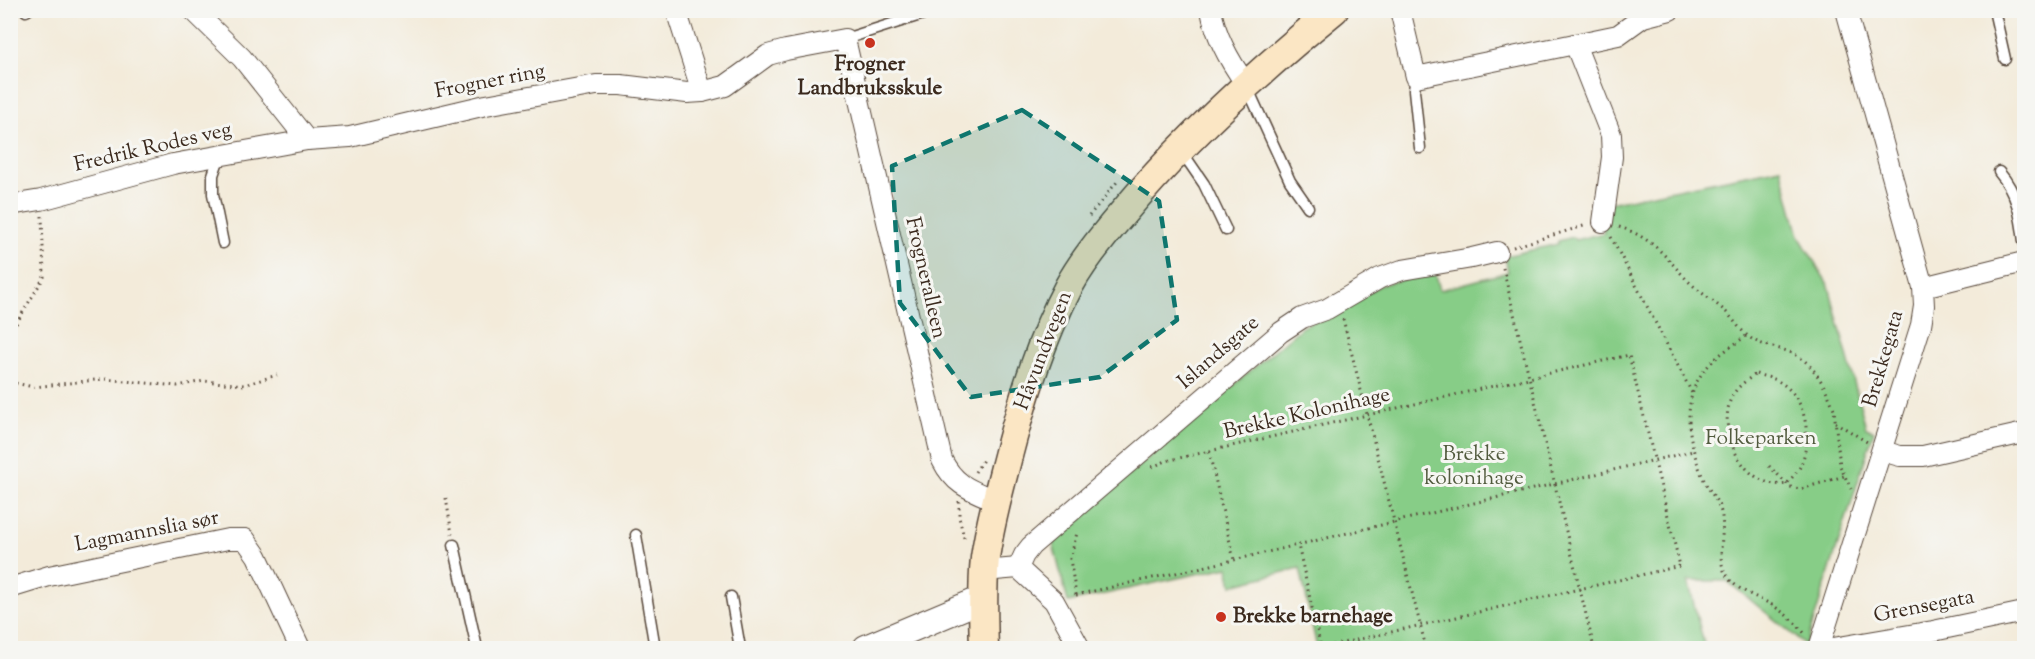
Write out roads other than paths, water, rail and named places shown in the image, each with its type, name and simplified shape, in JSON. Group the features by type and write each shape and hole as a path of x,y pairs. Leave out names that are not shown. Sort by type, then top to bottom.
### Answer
{"main road":[{"name":"Håvundvegen","path":"984,648 982,599 984,571 997,501 1035,364 1052,318 1066,292 1092,251 1140,192 1180,149 1245,84 1334,10"}],"street":[{"path":"193,10 242,58 307,140"},
{"path":"676,10 702,92"},
{"path":"1211,10 1218,35 1245,84"},
{"path":"1400,10 1416,77 1618,35 1643,14 1670,10"},
{"name":"Brekkegata","path":"1815,645 1866,503 1921,325 1924,306 1923,287 1846,10"},
{"name":"Frogner ring","path":"307,140 350,137 486,105 596,85 621,85 687,93 702,92 725,86 768,55 845,39"},
{"name":"Frogneralleen","path":"845,39 942,460 948,472 964,488 997,501"},
{"path":"1575,44 1611,135 1612,157 1603,222"},
{"name":"Fredrik Rodes veg","path":"10,205 41,200 220,154 307,140"},
{"name":"Islandsgate","path":"1018,568 1031,546 1281,332 1302,318 1339,303 1380,278 1402,270 1497,252"},
{"path":"1923,287 2025,262"},
{"path":"1882,451 1900,456 1923,456 2025,434"},
{"name":"Lagmannslia sør","path":"10,588 60,573 228,539 245,539 257,556 300,648"},
{"path":"984,571 1018,568 1054,601 1080,648"},
{"path":"866,648 982,599"},
{"name":"Grensegata","path":"1833,648 1933,632 2025,612"}],"lane":[{"path":"894,10 897,23"},
{"path":"845,39 936,10"},
{"path":"1994,10 2005,59"},
{"path":"1416,77 1414,90 1420,148"},
{"path":"1245,84 1290,180 1308,207"},
{"path":"1180,149 1204,184 1226,230"},
{"path":"220,154 213,175 213,194 223,243"},
{"path":"1999,172 2011,186 2025,242"},
{"path":"636,536 656,648"},
{"path":"454,544 477,648"},
{"path":"731,597 740,648"}],"place":[{"name":"Frogner Landbruksskule","path":"870,43"},
{"name":"Brekke barnehage","path":"1221,617"}],"park label":[{"name":"Folkeparken","path":"1761,439"},
{"name":"Brekke kolonihage","path":"1474,467"}]}
